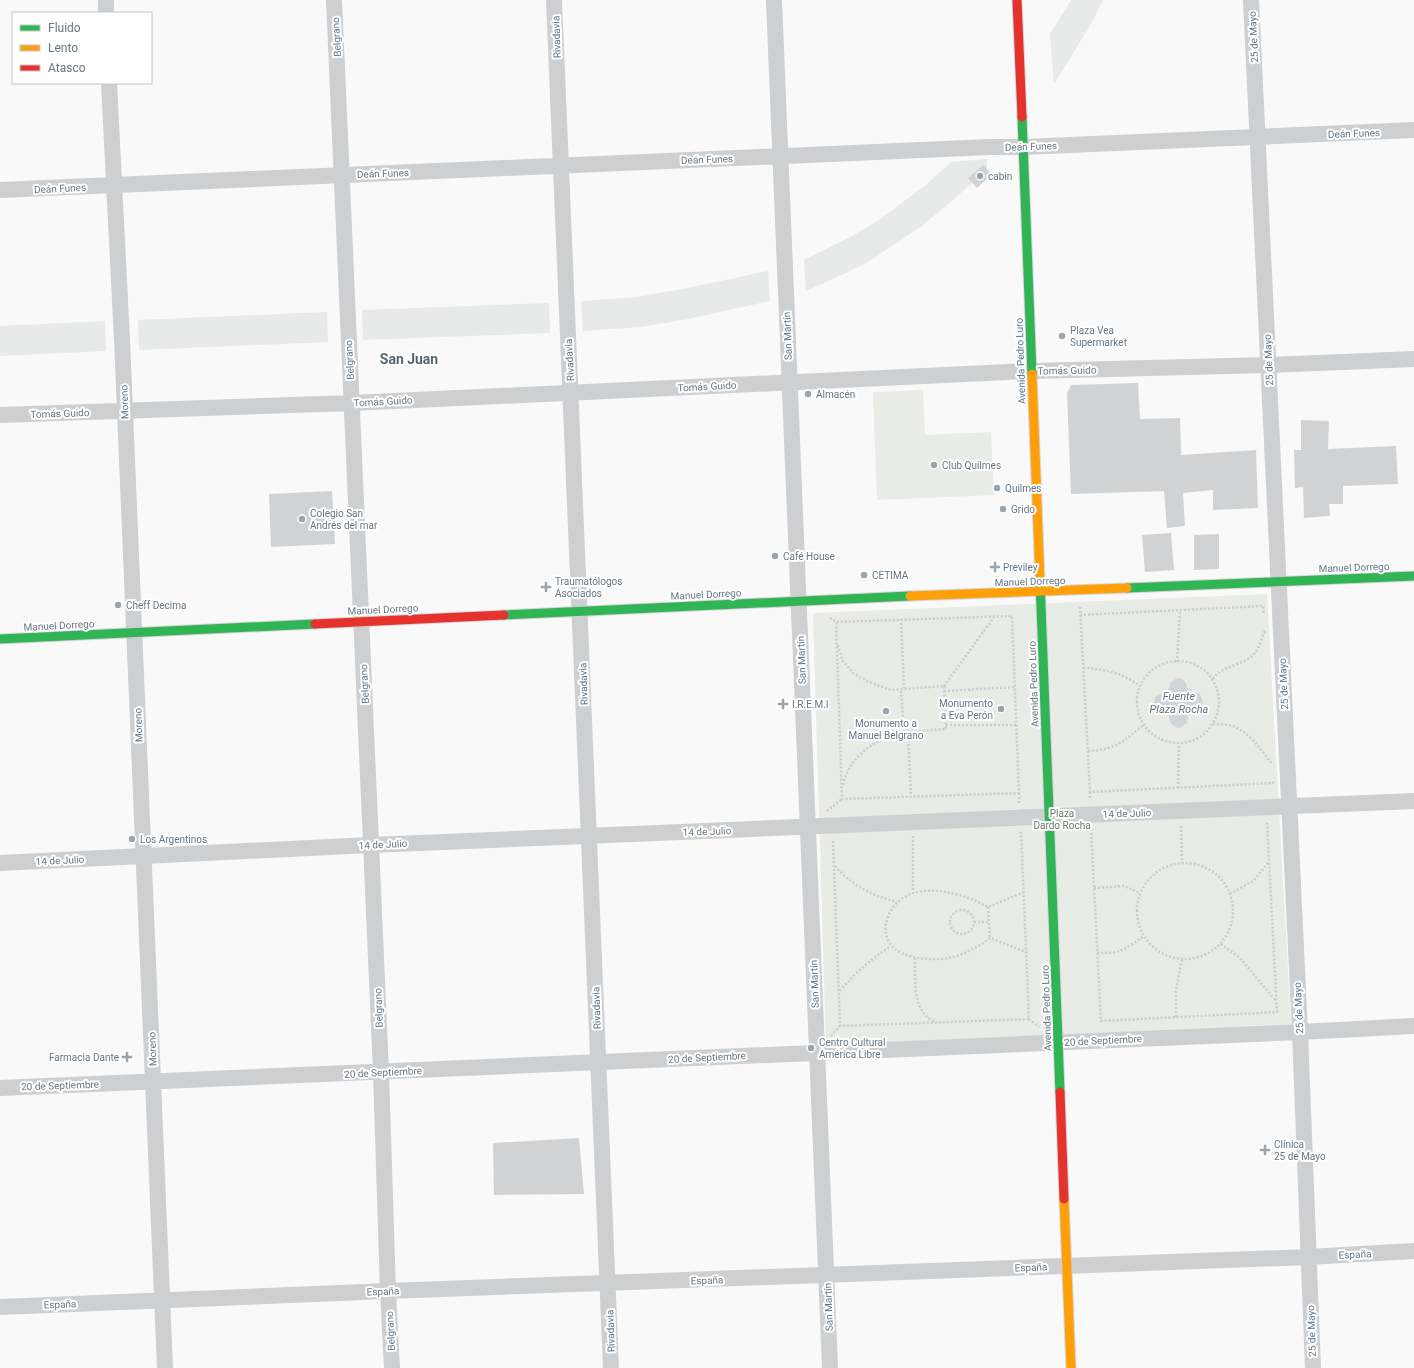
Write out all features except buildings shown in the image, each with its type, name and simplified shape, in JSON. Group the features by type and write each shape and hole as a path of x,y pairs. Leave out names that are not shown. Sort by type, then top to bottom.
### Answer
{"street":[{"path":"106,0 106,12"},
{"name":"Belgrano","path":"334,0 381,1072 392,1368"},
{"name":"Rivadavia","path":"554,0 611,1368"},
{"name":"San Martín","path":"774,0 830,1368"},
{"name":"Avenida Pedro Luro","path":"1017,0 1071,1368"},
{"name":"25 de Mayo","path":"1251,0 1300,1032 1312,1368"},
{"name":"Moreno","path":"109,84 125,412 165,1368"},
{"name":"Deán Funes","path":"0,190 1414,130"},
{"name":"Tomás Guido","path":"0,415 125,412 571,393 1032,371 1268,365 1414,359"},
{"name":"Manuel Dorrego","path":"0,639 798,601 1414,576"},
{"name":"14 de Julio","path":"0,864 371,845 1414,801"},
{"name":"20 de Septiembre","path":"0,1088 1414,1026"},
{"name":"España","path":"0,1307 1308,1257 1414,1251"}],"path":[{"path":"1264,618 1263,606 1080,615 1090,792 1273,783 1273,777"},
{"path":"1177,662 1180,610"},
{"path":"842,790 849,766 870,746 890,736 904,732 946,729 944,686 994,616"},
{"path":"994,616 1012,616 1019,793 842,799 836,622 994,616"},
{"path":"901,619 904,732"},
{"path":"1264,624 1265,638"},
{"path":"1213,679 1216,674 1224,669 1241,663 1253,655 1258,649 1265,630"},
{"path":"836,640 842,660 854,674 869,682 891,690 944,686"},
{"path":"1177,662 1192,664 1204,670 1213,679 1218,691 1220,703 1218,716 1202,736 1191,742 1179,744 1167,742 1156,737 1147,729 1141,719 1138,708 1138,696 1141,686 1148,675 1156,668 1167,663 1177,662"},
{"path":"1083,668 1110,670 1141,686"},
{"path":"944,691 1015,687"},
{"path":"1088,751 1102,750 1118,744 1144,724"},
{"path":"1213,724 1234,727 1243,732 1257,744 1272,764"},
{"path":"946,725 1016,725"},
{"path":"908,732 911,797"},
{"path":"1178,788 1179,744"},
{"path":"1272,756 1272,771"},
{"path":"1091,826 1101,1021 1277,1012 1267,818"},
{"path":"1181,822 1182,863"},
{"path":"832,838 840,1026 936,1023 1029,1019 1022,832 1014,832"},
{"path":"906,836 913,836 912,894"},
{"path":"1230,894 1253,881 1269,862"},
{"path":"1182,863 1196,864 1210,870 1223,882 1230,894 1233,904 1232,919 1229,931 1221,944 1210,953 1195,959 1182,960 1165,956 1150,946 1138,923 1136,913 1140,893 1152,876 1161,869 1182,863"},
{"path":"835,866 841,874 859,887 878,896 898,902"},
{"path":"1094,888 1116,885 1124,886 1140,893"},
{"path":"990,938 979,946 949,958 915,958 902,953 891,946 886,935 886,924 890,911 898,902 912,894 947,892 963,895 988,907 1024,892"},
{"path":"988,907 990,938"},
{"path":"964,910 971,914 974,922 972,930 969,933 961,935 953,932 949,925 949,921 956,911 964,910"},
{"path":"974,922 989,922"},
{"path":"1097,953 1117,953 1144,936"},
{"path":"990,938 1026,952"},
{"path":"1221,944 1240,958 1276,1001"},
{"path":"840,991 867,963 891,946"},
{"path":"915,958 915,984 917,996 921,1008 926,1016 936,1023"},
{"path":"1176,1017 1176,990 1182,960"}],"shaded area":[{"path":"1071,0 1103,0 1091,24 1054,84 1050,34"},
{"path":"987,159 987,170 983,165 968,178 972,183 919,228 868,262 806,291 804,260 854,235 879,220 927,184 951,162"},
{"path":"768,271 770,301 688,319 641,327 583,331 581,301 637,297"},
{"path":"549,303 550,333 363,340 362,310"},
{"path":"327,312 328,342 139,350 138,320"},
{"path":"105,321 106,351 0,356 0,326"}],"green space":[{"name":"Club Quilmes","path":"923,390 925,435 991,432 994,495 877,500 873,392"},
{"name":"Plaza Dardo Rocha","path":"1267,594 1291,1024 826,1045 813,613"}],"water":[{"name":"Fuente Plaza Rocha","path":"1177,678 1184,681 1187,688 1191,689 1192,692 1199,693 1203,702 1197,711 1193,711 1192,714 1188,715 1187,723 1179,728 1172,724 1169,716 1165,714 1165,712 1159,711 1154,703 1155,697 1164,693 1164,690 1168,690 1171,682"}],"traffic: fast":[{"path":"1022,117 1032,374"},
{"path":"1127,588 1414,576"},
{"path":"1040,581 1060,1092"},
{"path":"504,615 910,596"},
{"path":"0,639 315,624"}],"traffic: slow":[{"path":"1032,374 1040,581"},
{"path":"910,596 1127,588"},
{"path":"1064,1199 1071,1368"}],"traffic: jam":[{"path":"1017,0 1022,117"},
{"path":"315,624 504,615"},
{"path":"1060,1092 1064,1199"}],"place":[{"name":"cabin","path":"980,176"},
{"name":"Plaza Vea Supermarket","path":"1062,336"},
{"name":"Almacén","path":"808,394"},
{"name":"Club Quilmes","path":"934,465"},
{"name":"Quilmes","path":"997,488"},
{"name":"Grido","path":"1003,509"},
{"name":"Colegio San Andrés del mar","path":"302,519"},
{"name":"Café House","path":"775,556"},
{"name":"Previley","path":"995,567"},
{"name":"CETIMA","path":"864,575"},
{"name":"Traumatólogos Asociados","path":"546,587"},
{"name":"Cheff Decima","path":"118,605"},
{"name":"I.R.E.M.I","path":"783,704"},
{"name":"Monumento a Eva Perón","path":"1001,709"},
{"name":"Monumento a Manuel Belgrano","path":"886,711"},
{"name":"Los Argentinos","path":"132,839"},
{"name":"Centro Cultural América Libre","path":"811,1048"},
{"name":"Farmacia Dante","path":"127,1057"},
{"name":"Clínica 25 de Mayo","path":"1265,1150"}],"district":[{"name":"San Juan","path":"409,359"}]}
